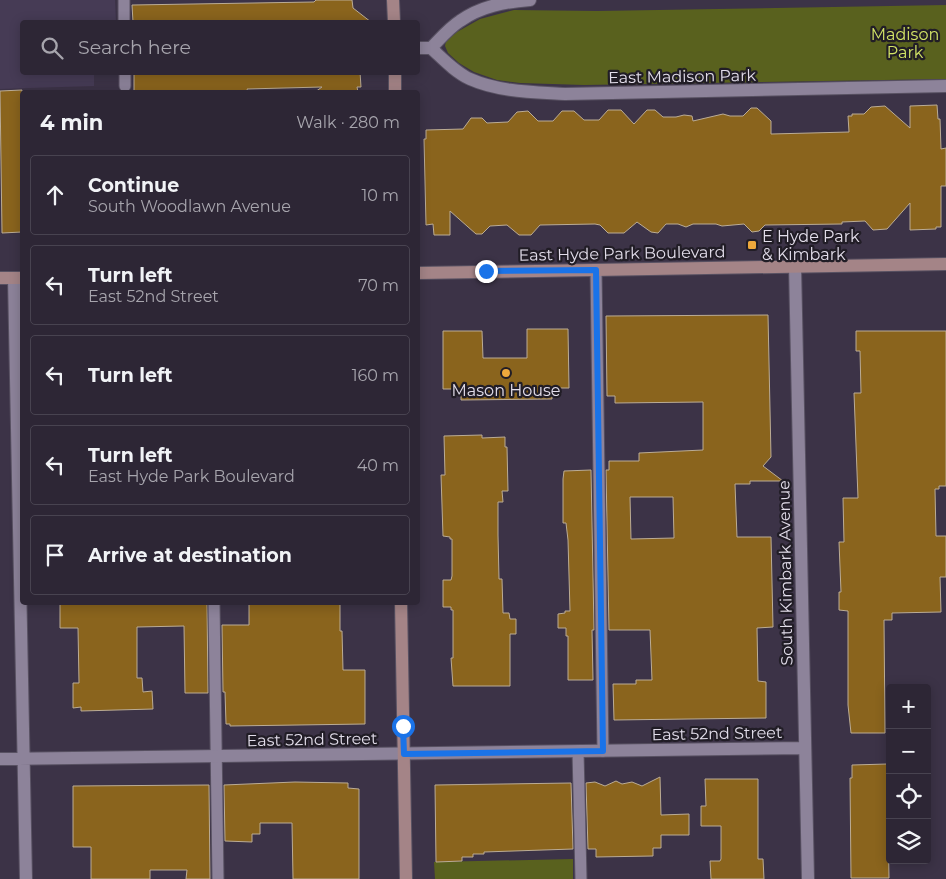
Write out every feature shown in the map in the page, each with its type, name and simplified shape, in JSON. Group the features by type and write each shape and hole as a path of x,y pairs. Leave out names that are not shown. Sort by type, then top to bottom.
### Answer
{"main road":[{"path":"393,0 394,20"},
{"path":"395,75 395,90"},
{"name":"East Hyde Park Boulevard","path":"420,273 946,264"},
{"path":"0,278 18,278"},
{"path":"401,605 406,879"}],"street":[{"path":"420,48 431,48 458,21 482,8 510,1 530,0"},
{"name":"East Madison Park","path":"431,48 453,69 470,79 522,91 565,94 946,86"},
{"name":"South Kimbark Avenue","path":"795,266 808,879"},
{"path":"18,278 20,438"},
{"path":"22,605 26,879"},
{"name":"East 52nd Street","path":"0,760 805,748"}],"lane":[{"path":"124,0 124,20"},
{"path":"125,75 125,86"},
{"path":"596,270 603,751"},
{"path":"214,605 218,879"},
{"path":"578,751 581,879"}],"shaded area":[{"path":"0,0 115,0 116,20 20,20 20,75 94,75 94,86 0,89"}],"green space":[{"name":"Madison Park","path":"946,5 946,79 584,85 520,83 497,80 474,72 459,63 448,53 445,46 446,41 457,32 480,19 514,10 597,11"},
{"path":"573,859 573,879 435,879 434,862"}],"building":[{"path":"316,0 352,0 353,8 368,20 133,20 132,5 314,2"},
{"path":"134,75 360,75 361,87 357,87 358,90 318,90 322,87 247,90 134,90"},
{"path":"20,90 20,232 2,233 0,91"},
{"path":"937,105 938,119 940,119 941,149 946,148 946,186 941,186 941,227 936,227 936,229 910,230 910,203 887,229 873,230 865,221 842,222 842,224 765,225 759,231 752,232 744,224 722,226 716,224 693,224 686,227 678,224 666,224 658,233 651,232 637,222 624,233 608,233 600,225 595,224 540,225 531,235 519,235 507,225 490,226 482,234 476,234 450,211 450,235 434,235 433,224 426,225 424,139 426,139 426,130 463,129 471,118 482,118 487,123 508,122 517,112 528,111 538,121 553,121 562,111 574,111 584,120 599,120 608,110 621,110 634,124 647,110 655,110 663,117 692,116 693,121 723,114 743,116 751,108 757,108 771,121 771,134 849,132 848,116 864,114 871,107 885,106 910,128 910,106"},
{"path":"768,315 771,457 763,466 783,481 750,481 750,484 735,484 737,537 771,537 773,627 757,628 758,681 766,682 766,718 614,720 613,684 636,684 636,680 652,680 650,630 609,630 606,470 609,470 609,461 639,461 639,453 703,450 703,402 615,403 615,396 607,396 606,316","holes":["630,497 673,497 674,538 631,539"]},
{"name":"Mason House","path":"527,329 568,329 569,388 552,388 552,399 461,400 461,389 443,389 443,331 482,331 483,358 527,358"},
{"path":"856,331 946,331 946,486 939,486 939,489 935,489 936,536 946,536 946,577 940,577 941,612 892,613 892,620 884,620 885,733 851,733 848,705 848,611 839,610 839,592 841,592 839,542 844,542 843,498 858,498 854,393 861,393 860,351 856,351"},
{"path":"482,435 482,438 505,437 505,447 507,447 508,491 502,491 503,502 498,502 498,535 499,579 502,579 503,613 509,613 510,619 516,619 516,634 510,634 510,686 453,686 451,658 453,658 453,610 451,610 451,607 443,607 443,580 451,580 452,576 452,539 443,536 441,475 445,475 444,436"},
{"path":"591,470 593,680 568,680 568,636 566,636 566,628 558,628 558,614 570,611 568,540 566,523 563,523 563,479 564,471"},
{"path":"60,605 207,605 208,693 185,693 184,626 137,627 137,678 142,678 143,692 152,691 153,709 81,711 81,707 73,708 73,683 79,683 78,628 60,628"},
{"path":"249,605 340,605 343,670 365,670 365,724 230,726 230,724 226,724 225,692 223,692 222,625 249,625"},
{"path":"886,764 886,864 889,864 889,878 851,878 850,778 852,778 852,765"},
{"path":"660,777 661,815 689,814 689,835 661,835 661,848 653,848 653,856 596,857 596,849 588,849 586,783 595,782 605,786 616,781 622,784 632,782 642,786"},
{"path":"705,779 758,779 758,859 763,859 764,879 711,879 710,861 720,861 721,859 721,826 701,826 701,806 706,806"},
{"path":"295,782 348,783 348,788 359,789 359,879 293,879 292,823 260,823 260,834 252,834 252,842 225,841 224,785"},
{"path":"571,783 573,849 484,852 484,854 473,854 473,857 462,857 462,861 436,862 435,785"},
{"path":"209,785 210,879 186,879 187,870 150,870 150,879 91,879 91,847 73,847 73,786"}],"place":[{"name":"E Hyde Park & Kimbark","path":"752,245"},
{"name":"Mason House","path":"506,373"}],"route":[{"path":"403,726 404,754 603,751 596,270 486,271"}]}
